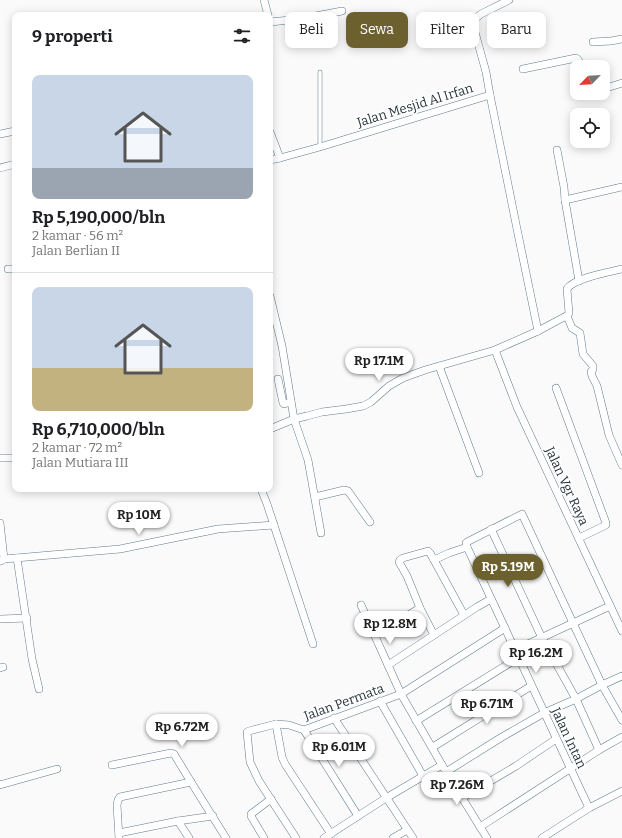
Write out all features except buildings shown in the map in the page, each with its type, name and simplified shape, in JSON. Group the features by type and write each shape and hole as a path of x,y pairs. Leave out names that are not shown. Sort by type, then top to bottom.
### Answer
{"street":[{"path":"264,0 267,12"},
{"name":"Jalan Mesjid Al Irfan","path":"273,159 320,147 490,95 486,72 473,25 475,19 481,14 509,0"},
{"path":"273,22 300,19 342,11"},
{"path":"593,42 611,41 622,38"},
{"path":"523,69 576,58 579,60"},
{"path":"610,87 622,83"},
{"path":"490,95 516,229 538,331"},
{"path":"0,134 12,132"},
{"path":"273,140 280,158"},
{"path":"557,150 579,280"},
{"path":"0,168 12,165"},
{"path":"565,200 622,187"},
{"path":"622,269 579,280 567,289 569,313 567,316 572,328 580,333 583,354 593,366 591,372 597,386 609,435 622,465"},
{"path":"273,308 282,346 294,419 308,460 321,533"},
{"path":"273,429 294,419 322,412 363,406 371,402 395,381 414,373 495,350 567,316"},
{"name":"Jalan Vgr Raya","path":"495,350 517,407 622,631"},
{"path":"439,366 479,473"},
{"path":"273,380 287,378"},
{"path":"278,379 283,403 291,402"},
{"path":"556,388 606,523 606,525 579,538"},
{"path":"0,458 12,458"},
{"path":"315,497 344,490 348,491 370,522"},
{"path":"262,492 313,644"},
{"path":"434,560 467,547 467,542 522,514 602,685 622,720"},
{"path":"0,523 2,560 120,549 218,529 274,526"},
{"path":"492,529 542,638 576,699 599,750"},
{"name":"Jalan Intan","path":"467,547 589,808"},
{"path":"434,635 399,562 403,558 428,552 430,553 464,615"},
{"path":"18,558 32,659 39,689"},
{"path":"388,665 491,599"},
{"path":"361,605 401,694 433,747 446,772 487,838"},
{"path":"515,650 610,606"},
{"path":"375,635 420,608"},
{"path":"1,619 27,618"},
{"name":"Jalan Permata","path":"296,838 259,781 250,762 247,735 249,730 276,724 289,725 304,730 401,694 504,628"},
{"path":"416,720 518,658"},
{"path":"446,772 544,712 576,699 622,676"},
{"path":"433,747 531,686"},
{"path":"380,701 423,776"},
{"path":"334,718 413,838"},
{"path":"276,724 282,757 285,764 331,834"},
{"path":"304,730 358,816"},
{"path":"480,827 599,750 622,737"},
{"path":"462,798 516,766 556,739"},
{"path":"112,765 171,753 175,754 226,838"},
{"path":"324,838 386,798 442,765"},
{"path":"0,784 57,769"},
{"path":"191,782 120,797 117,805 119,835 178,820 213,816"},
{"path":"542,838 589,808 622,790"},
{"path":"264,838 250,816 271,799"},
{"path":"178,820 189,838"},
{"path":"393,838 407,830"}],"lane":[{"path":"320,72 320,147"}]}
